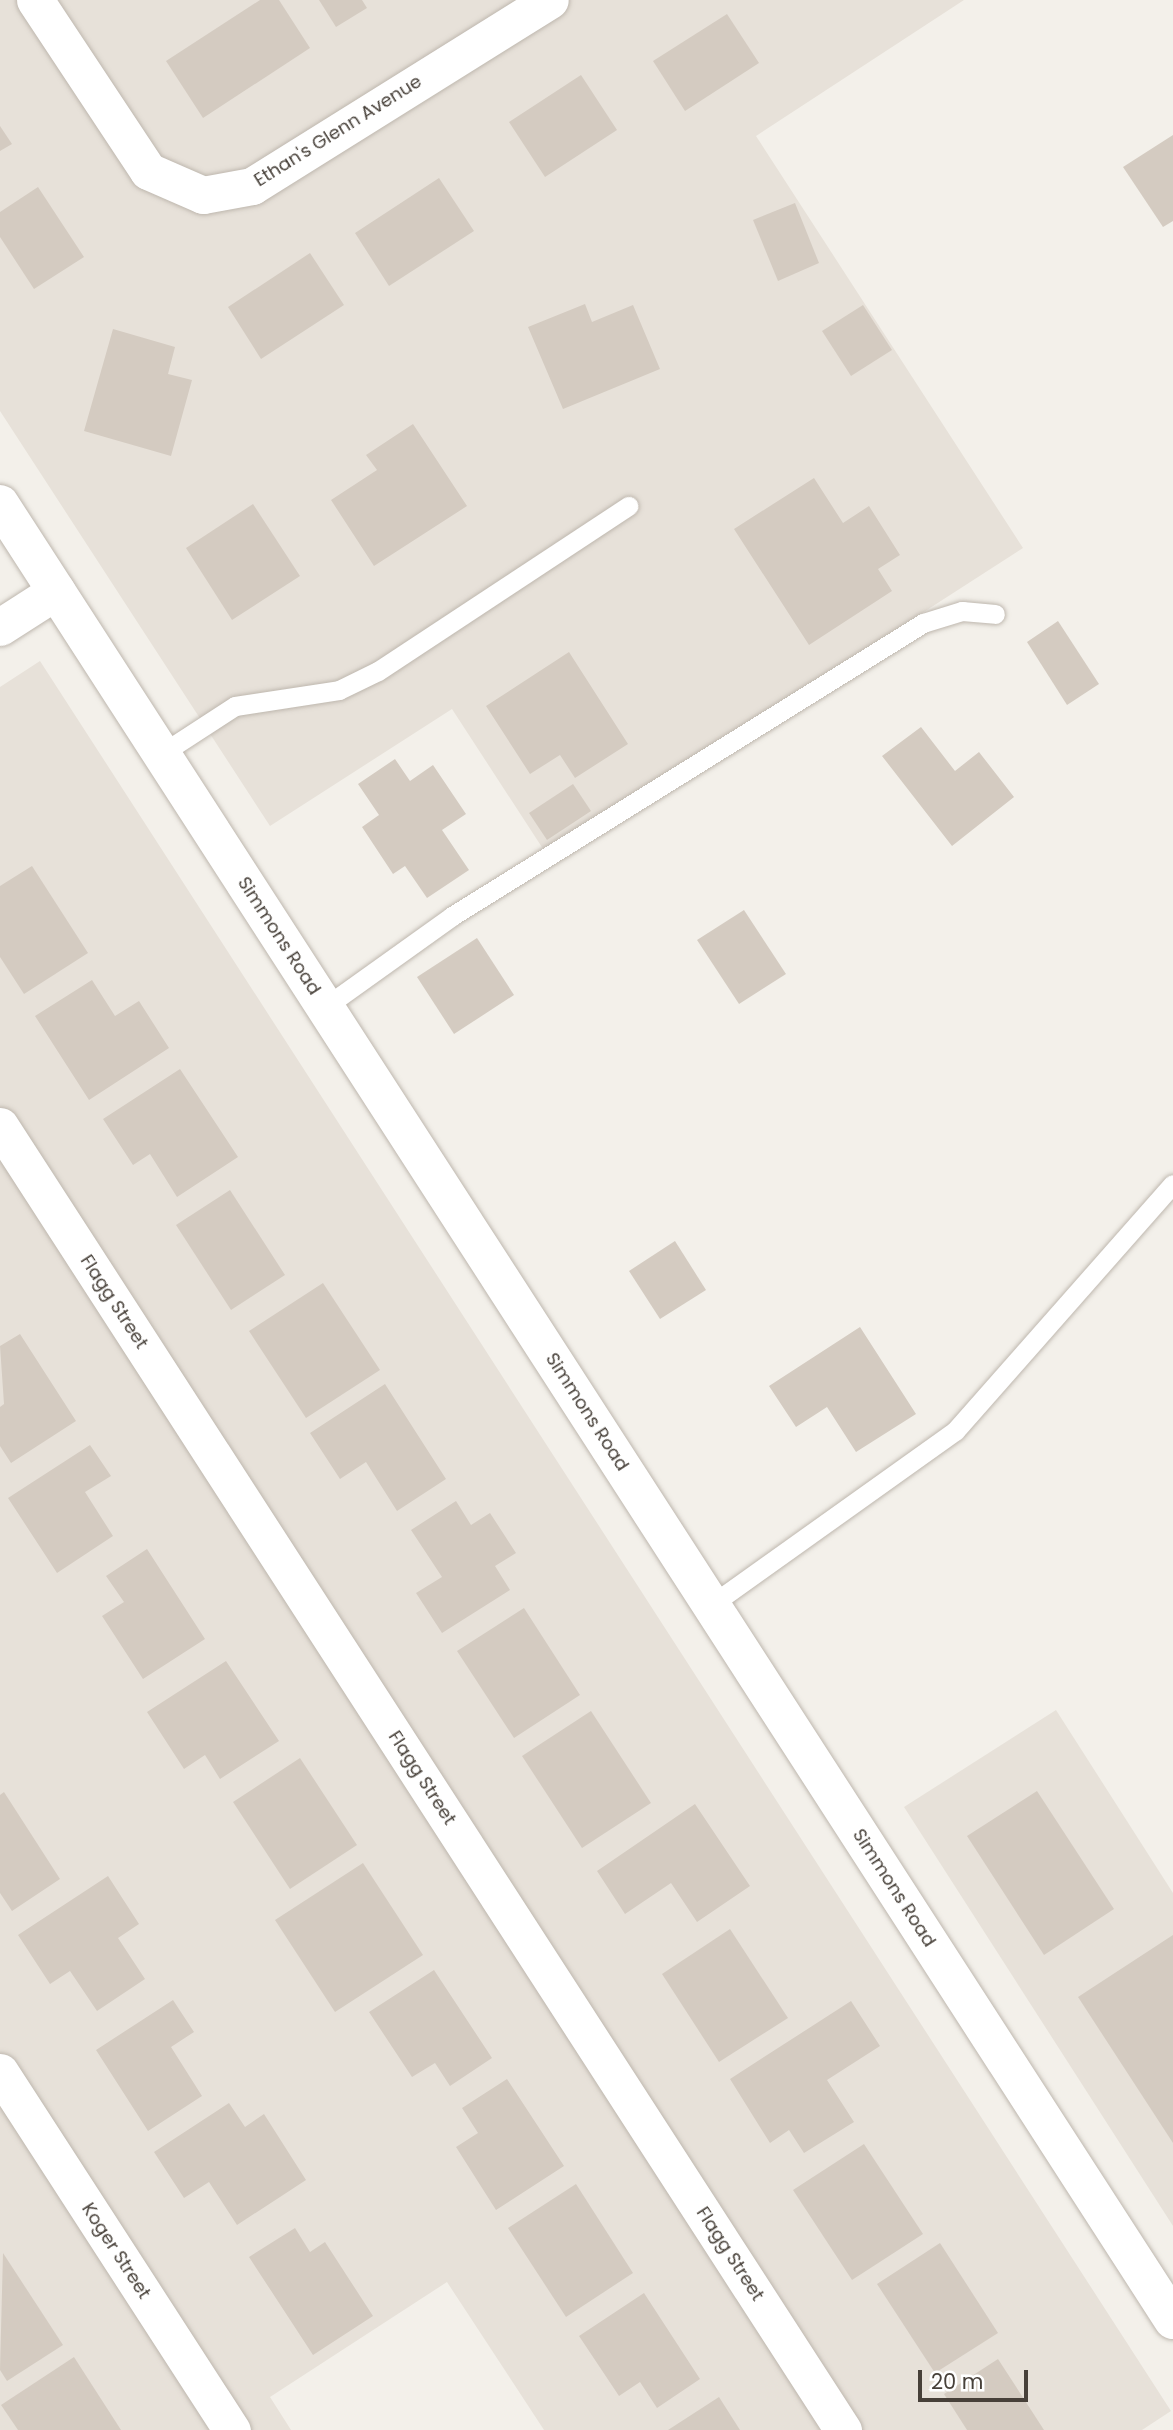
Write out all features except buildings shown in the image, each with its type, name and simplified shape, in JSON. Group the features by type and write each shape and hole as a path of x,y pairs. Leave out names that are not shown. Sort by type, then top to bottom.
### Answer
{"street":[{"name":"Ethan's Glenn Avenue","path":"35,0 148,171 203,195 252,186 550,0"},
{"name":"Simmons Road","path":"0,504 1173,2320"},
{"path":"0,627 56,591"},
{"name":"Flagg Street","path":"0,1126 843,2430"},
{"name":"Koger Street","path":"0,2071 232,2430"}],"lane":[{"path":"161,754 235,706 339,690 378,671 628,506"},
{"path":"325,1007 452,916 923,623 962,611 995,614"},
{"path":"711,1605 955,1431 1173,1184"}],"shaded area":[{"path":"0,0 964,0 756,136 1023,548 547,855 452,709 270,826 0,411"},
{"path":"40,661 1171,2411 1142,2430 544,2430 447,2282 270,2397 291,2430 0,2430 0,687"},
{"path":"1056,1710 1173,1893 1173,2226 904,1807"}]}
